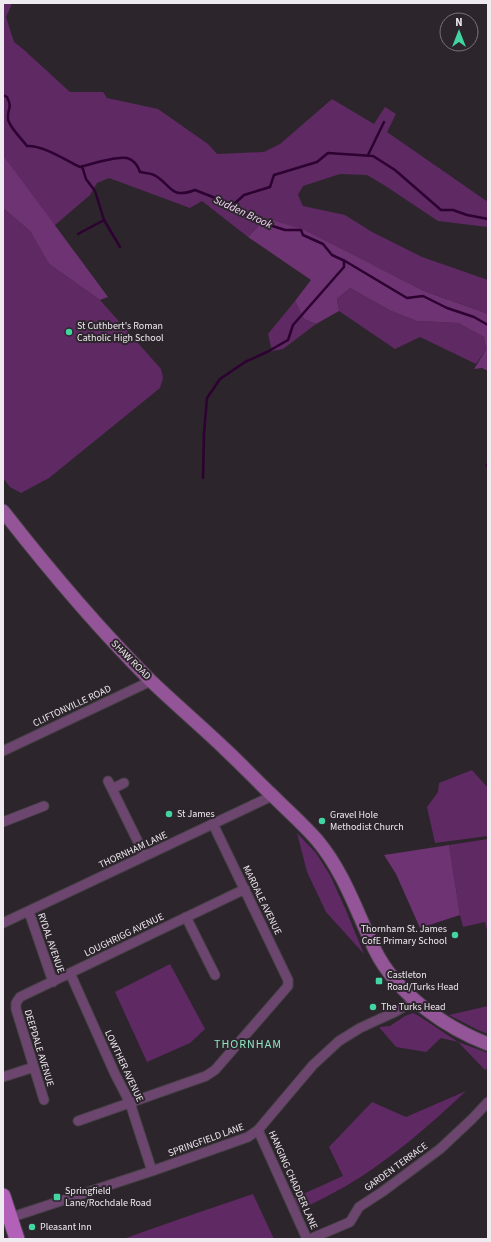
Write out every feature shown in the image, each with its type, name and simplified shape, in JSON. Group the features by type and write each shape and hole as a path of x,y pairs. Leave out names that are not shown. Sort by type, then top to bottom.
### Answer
{"main road":[{"path":"3,1196 7,1219 17,1239"}],"street":[{"name":"SHAW ROAD","path":"3,511 60,582 103,632 151,681 226,749 318,841 334,862 375,952 395,980 427,1011 449,1026 476,1040 488,1044"},
{"name":"CLIFTONVILLE ROAD","path":"3,751 151,681"},
{"path":"124,783 110,785 145,856"},
{"name":"THORNHAM LANE","path":"3,923 272,796"},
{"path":"3,822 44,806"},
{"name":"MARDALE AVENUE","path":"130,1103 206,1076 215,1070 288,986 288,980 213,824"},
{"name":"LOUGHRIGG AVENUE","path":"16,1003 20,997 245,889"},
{"name":"RYDAL AVENUE","path":"29,912 53,982"},
{"path":"186,917 215,975"},
{"name":"LOWTHER AVENUE","path":"70,973 115,1074 130,1103 152,1171"},
{"name":"SPRINGFIELD LANE","path":"7,1219 152,1171 248,1137 258,1130 313,1065 339,1041 360,1028 395,1012 415,1000"},
{"name":"DEEPDALE AVENUE","path":"16,1003 16,1009 44,1100"},
{"path":"3,1077 34,1067"},
{"name":"GARDEN TERRACE","path":"308,1239 350,1222 359,1207 382,1192 440,1148 472,1119 488,1102"},
{"path":"78,1121 130,1103"},
{"name":"HANGING CHADDER LANE","path":"258,1130 308,1239"}],"shaded area":[{"path":"3,3 11,3 6,17 14,42 70,92 103,92 107,98 158,109 208,144 217,154 264,152 280,144 332,99 374,124 385,107 396,114 387,132 488,202 488,227 438,221 367,175 340,174 303,186 298,195 303,206 345,215 372,232 422,257 488,280 488,314 424,291 370,264 266,218 248,237 202,201 190,208 109,178 97,183 90,195 54,226 3,155"},
{"path":"3,155 108,297 100,300 49,264 30,231 3,208"},
{"name":"St Cuthbert's Roman Catholic High School","path":"3,208 30,231 49,264 100,300 161,369 163,378 160,388 49,478 21,493 10,487 3,478"},
{"path":"266,218 304,230 424,291 488,314 488,371 482,368 474,369 486,350 484,337 458,323 417,321 391,311 350,288 337,299 339,311 316,324 304,319 295,301 311,280 248,237"},
{"path":"350,288 391,311 417,321 458,323 484,337 486,350 476,364 420,337 395,349 339,311 337,299"},
{"path":"295,301 304,319 316,324 283,349 272,351 268,334"},
{"path":"472,770 488,788 488,836 435,843 427,807 438,792 439,783"},
{"path":"297,833 316,853 330,875 364,954 326,912 307,872"},
{"path":"488,839 488,934 485,922 463,927 449,845"},
{"path":"449,845 460,915 420,928 396,874 384,855"},
{"path":"170,964 205,1029 190,1043 147,1062 115,992"},
{"path":"488,1006 488,1034 449,1015"},
{"path":"413,1013 458,1042 441,1038 426,1052 396,1047 379,1027 390,1026 405,1016"},
{"path":"458,1042 488,1053 488,1067 485,1070"},
{"path":"466,1091 394,1154 346,1186 297,1211 292,1199 343,1176 329,1147 372,1102 406,1117"},
{"path":"253,1194 274,1239 123,1239 194,1214"}],"waterway":[{"name":"Sudden Brook","path":"3,95 7,97 10,104 8,115 9,122 27,146 47,150 80,167 110,159 127,158 132,160 140,172 154,175 177,192 181,193 195,190 233,205 260,222 285,230 301,230 303,235 323,244 332,255 345,261 407,298 423,296 447,308 474,317 488,325"},
{"path":"368,155 384,122"},
{"path":"233,205 244,195 270,187 274,175 317,162 328,153 373,156 395,170 441,210 453,210 467,215 488,219"},
{"path":"82,166 86,179 95,191 104,220 120,247"},
{"path":"78,234 104,220"},
{"path":"203,478 204,433 207,398 220,379 245,362 288,340 293,325 344,267 344,261"}],"place":[{"name":"St Cuthbert's Roman Catholic High School","path":"69,332"},
{"name":"St James","path":"169,814"},
{"name":"Gravel Hole Methodist Church","path":"322,821"},
{"name":"Thornham St. James CofE Primary School","path":"455,935"},
{"name":"Castleton Road/Turks Head","path":"379,981"},
{"name":"The Turks Head","path":"373,1007"},
{"name":"Springfield Lane/Rochdale Road","path":"57,1197"},
{"name":"Pleasant Inn","path":"32,1227"}],"district":[{"name":"THORNHAM","path":"248,1044"}]}
